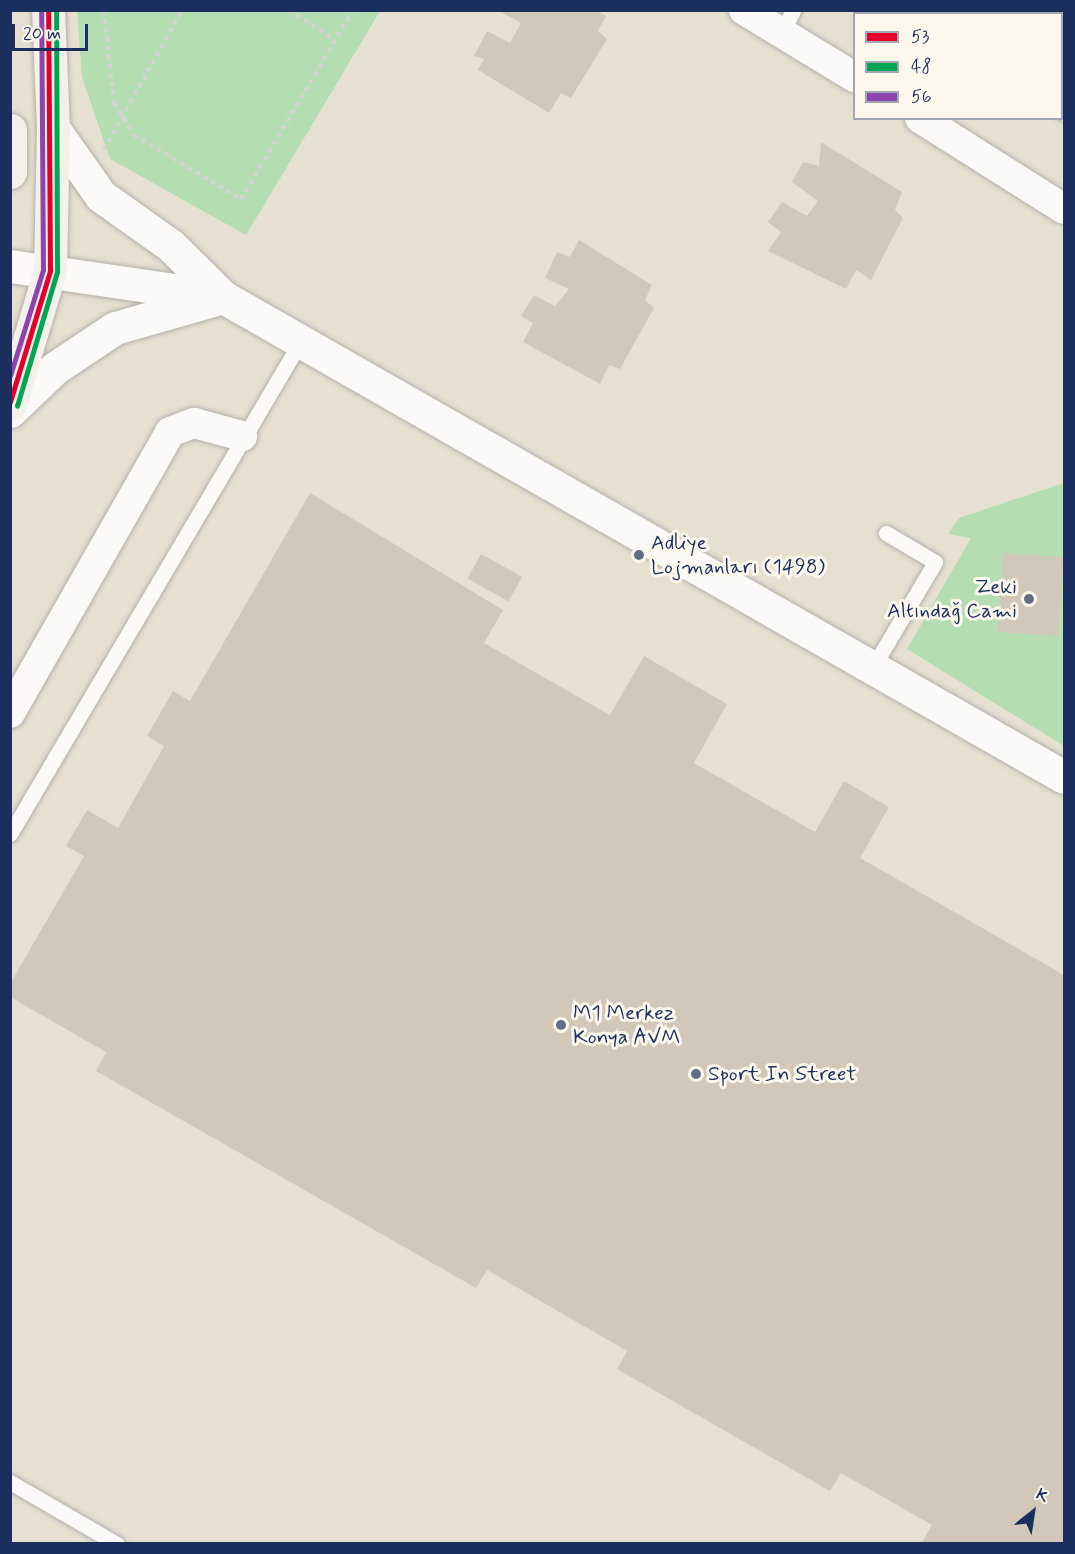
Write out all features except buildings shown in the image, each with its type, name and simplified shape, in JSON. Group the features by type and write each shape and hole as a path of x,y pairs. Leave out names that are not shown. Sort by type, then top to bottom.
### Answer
{"main road":[{"path":"10,404 50,271 53,128 48,10"},
{"path":"10,130 10,172"}],"street":[{"path":"744,10 787,21 853,75"},
{"path":"923,120 1065,209"},
{"path":"53,128 100,196 170,245 223,297 302,339 1065,777"},
{"path":"10,266 223,297"},
{"path":"10,411 56,368 115,328 223,297"},
{"path":"10,713 170,432 194,423 242,436"}],"lane":[{"path":"10,834 242,436 302,339"},
{"path":"873,667 935,562 886,533"},
{"path":"10,1482 117,1544"}],"path":[{"path":"104,10 114,103 134,135 241,199 353,10"},
{"path":"102,153 182,10"},
{"path":"289,10 335,40"}],"green space":[{"path":"77,10 380,11 246,235 110,159 82,77"},
{"path":"1064,483 1064,746 907,649 971,538 948,534 959,518"}],"transit line":[{"name":"56","path":"10,376 43,270 41,10"},
{"name":"53","path":"10,402 50,271 48,10"},
{"name":"48","path":"17,406 57,272 56,10"}],"place":[{"name":"Adliye Lojmanları (1498)","path":"639,555"},
{"name":"Zeki Altındağ Cami","path":"1029,599"},
{"name":"M1 Merkez Konya AVM","path":"561,1025"},
{"name":"Sport In Street","path":"696,1074"}]}
